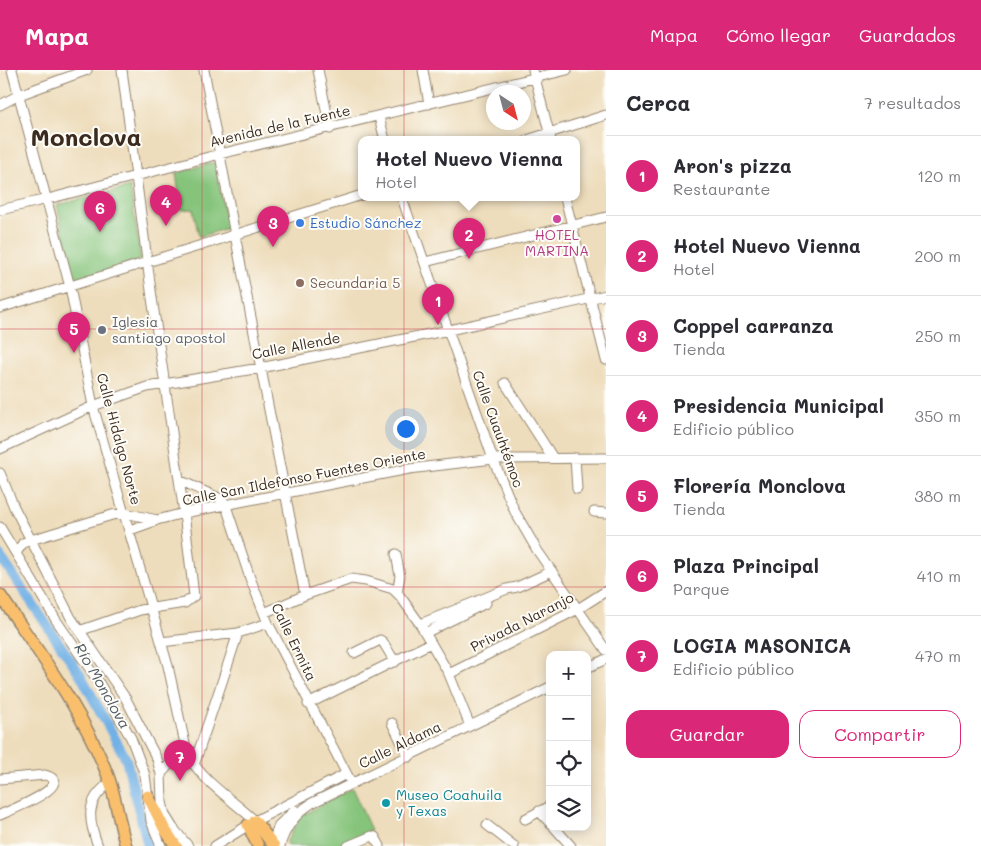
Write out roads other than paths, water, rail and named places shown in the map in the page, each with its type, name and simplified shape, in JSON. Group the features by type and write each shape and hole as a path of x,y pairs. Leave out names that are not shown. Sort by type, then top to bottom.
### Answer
{"main road":[{"path":"0,595 71,700 94,744 110,783 126,846"},
{"path":"148,796 164,828 176,846"},
{"path":"251,823 275,845"},
{"path":"251,823 258,846"}],"street":[{"name":"Calle Hidalgo Norte","path":"12,70 70,287 93,406 152,608 171,680 185,746 194,765 251,823"},
{"path":"0,105 19,95 87,70"},
{"path":"79,631 115,618 152,608 185,603 194,596 122,70"},
{"path":"204,70 234,234 305,595"},
{"path":"318,70 330,128"},
{"path":"423,70 429,104"},
{"name":"Avenida de la Fuente","path":"0,210 220,154 378,117 534,74 567,70"},
{"path":"534,74 550,136"},
{"path":"552,136 606,114"},
{"path":"378,117 384,136"},
{"path":"0,308 358,195"},
{"name":"Calle Cuauhtémoc","path":"403,201 493,459 514,512 606,650"},
{"path":"566,201 606,360"},
{"path":"424,262 571,224 606,217"},
{"name":"Calle Allende","path":"0,449 93,406 147,387 260,368 449,330 606,295"},
{"path":"505,383 553,458"},
{"path":"575,458 577,489"},
{"name":"Calle San Ildefonso Fuentes Oriente","path":"130,530 184,513 382,473 493,459 606,458"},
{"path":"0,473 14,507 70,618 126,699 153,752 161,774 162,802 165,815 188,846"},
{"path":"179,480 220,498 226,505"},
{"name":"Calle Ermita","path":"226,505 250,578 268,623 308,704 352,784"},
{"path":"594,512 606,513"},
{"name":"Calle San Ildefonso Fuentes Oriente","path":"16,553 23,543 112,515 125,514 157,520"},
{"path":"0,527 56,620 121,718 138,753 145,775 151,821 161,846"},
{"path":"396,554 400,576 397,592"},
{"path":"425,632 552,571"},
{"path":"264,613 305,595 354,578 383,585 397,592 420,624 449,674 470,726"},
{"path":"420,624 499,592 517,587"},
{"name":"Privada Naranjo","path":"449,674 578,609 606,591"},
{"path":"161,642 238,633 268,623"},
{"path":"194,765 238,633"},
{"path":"354,653 379,640 385,645 395,662"},
{"path":"308,704 431,643"},
{"path":"591,666 606,659"},
{"name":"Calle Aldama","path":"275,845 289,823 299,812 312,804 546,688"},
{"path":"392,723 409,757"},
{"path":"161,774 185,746"},
{"path":"0,779 44,774 50,777 53,782 52,786 45,793 0,815"},
{"path":"215,846 251,823 346,774"},
{"path":"98,846 92,829 90,814 96,796 110,783"},
{"path":"275,845 279,825 287,804"},
{"path":"279,825 293,812 312,804"},
{"path":"525,819 546,808"},
{"path":"539,812 546,819"},
{"path":"487,825 514,846"},
{"path":"557,831 570,846"},
{"path":"348,846 371,836 375,838 380,846"}],"waterway":[{"name":"Río Monclova","path":"0,556 80,674 126,759 148,846"}],"place":[{"name":"HOTEL MARTINA","path":"557,219"},
{"name":"Estudio Sánchez","path":"300,223"},
{"name":"Presidencia Municipal","path":"166,226"},
{"name":"Plaza Principal","path":"100,232"},
{"name":"Coppel carranza","path":"273,247"},
{"name":"Hotel Nuevo Vienna","path":"469,259"},
{"name":"Secundaria 5","path":"300,283"},
{"name":"Aron's pizza","path":"438,325"},
{"name":"Iglesia santiago apostol","path":"102,330"},
{"name":"Florería Monclova","path":"74,353"},
{"name":"LOGIA MASONICA","path":"180,781"},
{"name":"Museo Coahuila y Texas","path":"386,803"}],"district":[{"name":"Monclova","path":"86,138"}]}
